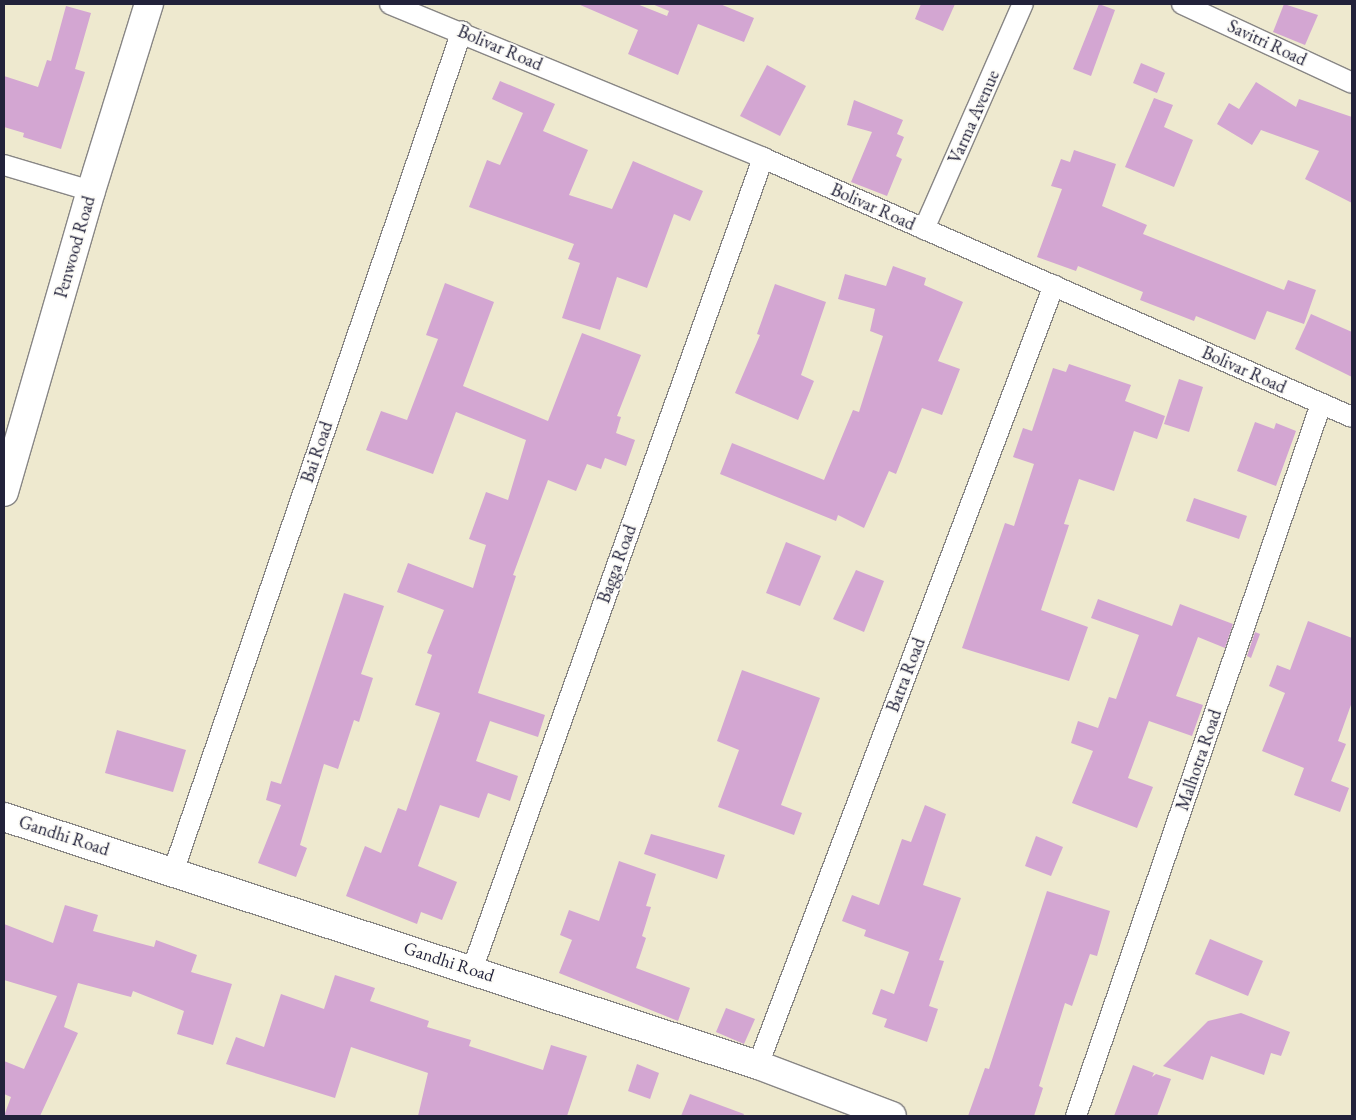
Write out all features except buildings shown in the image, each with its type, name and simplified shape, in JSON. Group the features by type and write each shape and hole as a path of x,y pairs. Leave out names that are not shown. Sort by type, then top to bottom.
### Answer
{"street":[{"name":"Penwood Road","path":"4,492 9,455 149,4"},
{"name":"Bolivar Road","path":"390,4 462,31 762,158 1352,417"},
{"name":"Varma Avenue","path":"924,229 1023,4"},
{"name":"Savitri Road","path":"1182,4 1352,83"},
{"name":"Bai Road","path":"173,872 462,31"},
{"name":"Bagga Road","path":"472,970 762,158"},
{"path":"4,165 91,191"},
{"name":"Batra Road","path":"758,1065 1054,285"},
{"name":"Malhotra Road","path":"1076,1116 1321,404"},
{"name":"Gandhi Road","path":"4,817 758,1065 892,1116"}]}
